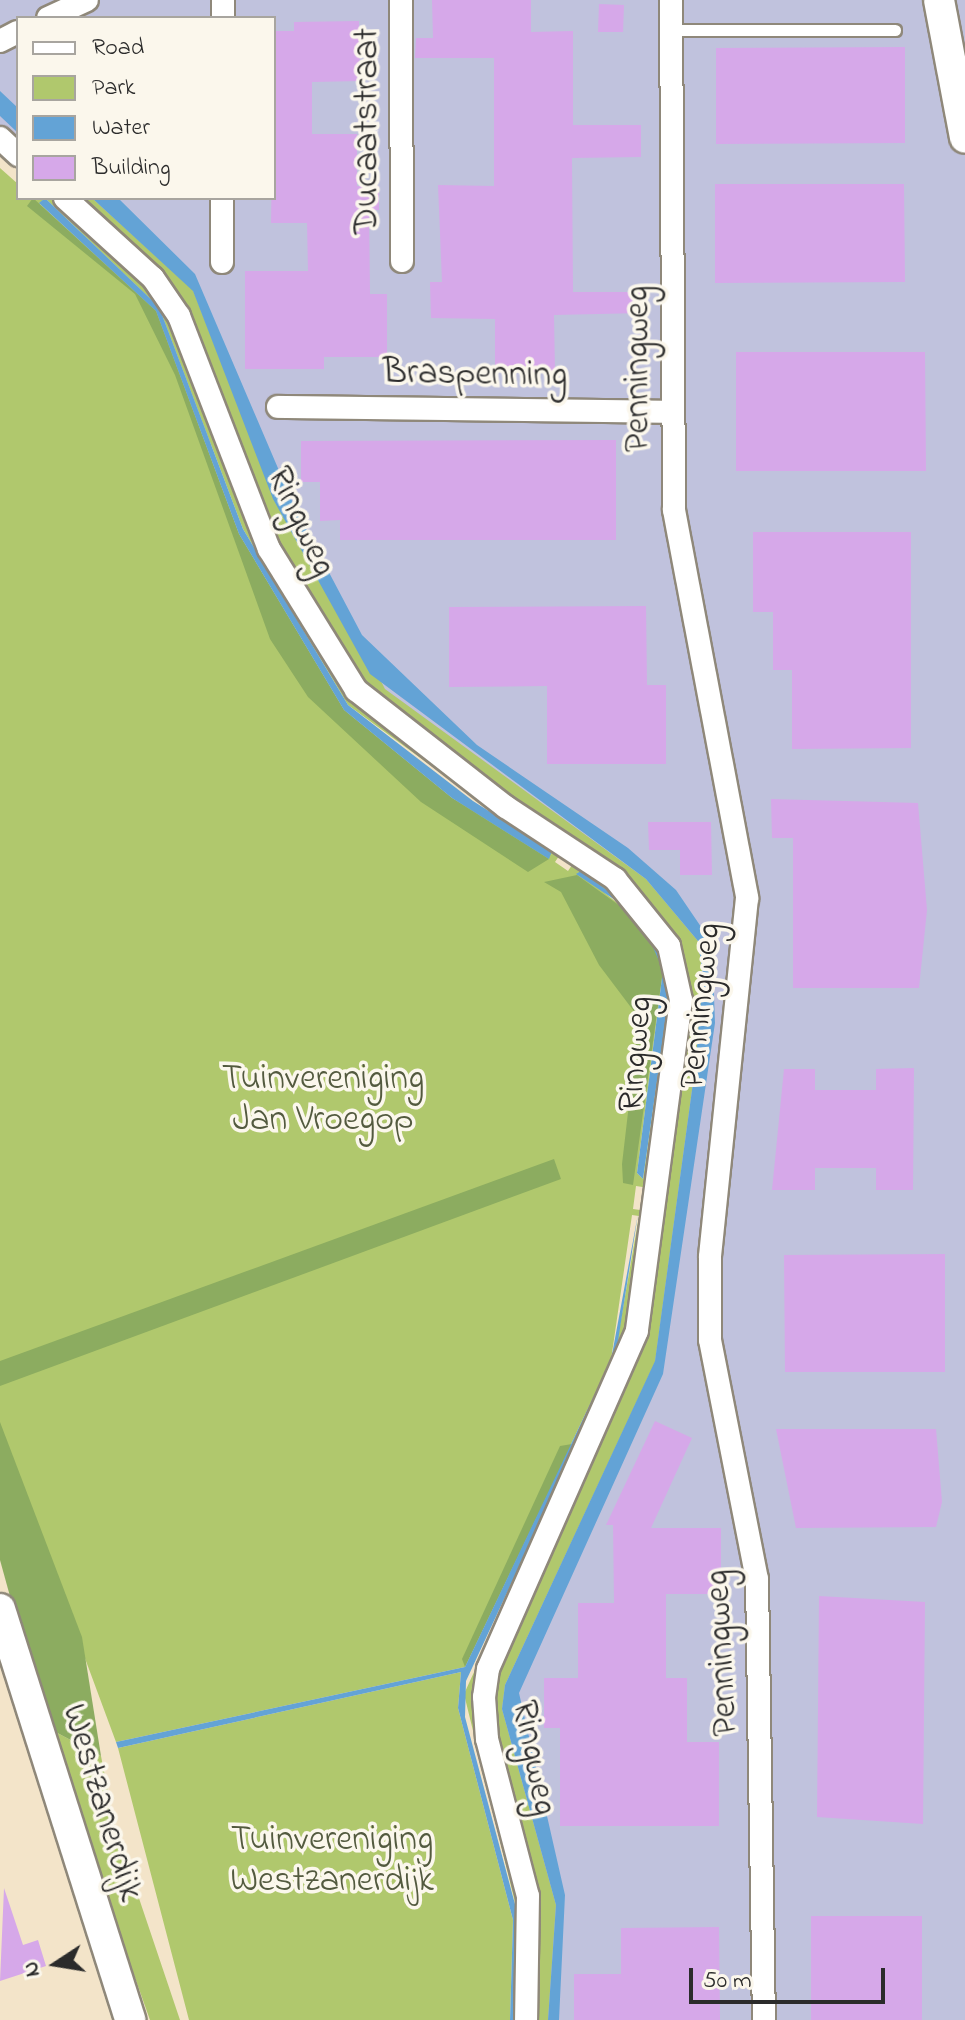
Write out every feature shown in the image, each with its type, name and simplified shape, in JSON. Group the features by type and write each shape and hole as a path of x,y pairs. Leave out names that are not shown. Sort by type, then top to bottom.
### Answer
{"street":[{"path":"52,16 87,0"},
{"name":"Ducaatstraat","path":"401,0 402,261"},
{"name":"Penningweg","path":"671,0 674,510 747,898 710,1257 710,1340 757,1579 764,2020"},
{"path":"939,0 965,138"},
{"path":"0,138 16,153"},
{"name":"Ringweg","path":"67,200 153,278 179,316 269,549 356,690 506,807 615,879 669,946 681,1000 637,1331 488,1669 484,1697 487,1739 528,1896 526,2020"},
{"path":"222,200 222,262"},
{"name":"Braspenning","path":"278,407 672,412"},
{"name":"Westzanerdijk","path":"0,1609 130,2020"}],"lane":[{"path":"671,30 895,30"}],"shaded area":[{"path":"0,0 965,0 965,2020 531,2020 494,1684 618,1397 685,949 351,672 61,200 276,200 276,16 16,16 16,158 0,144"}],"green space":[{"name":"Tuinvereniging Jan Vroegop","path":"0,168 16,182 16,200 43,200 40,204 156,310 239,534 344,710 452,798 553,855 348,705 243,529 159,307 47,200 56,200 150,284 174,322 271,567 353,694 561,853 555,862 568,871 574,862 625,898 639,919 631,908 578,871 627,911 657,948 663,970 637,1173 643,1179 668,1004 665,966 658,947 666,959 671,1017 649,1188 636,1186 633,1209 647,1211 626,1348 485,1655 475,1700 522,1897 520,2020 520,1923 464,1694 612,1371 639,1216 632,1215 611,1360 465,1667 116,1742 0,1429"},
{"path":"35,200 156,311 239,534 344,710 452,798 549,859 528,872 421,802 308,697 270,639 175,375 135,294 27,206"},
{"path":"76,200 94,200 193,290 232,390 385,689 646,879 698,941 703,977 695,1068 655,1362 505,1685 502,1709 556,1905 548,2020 533,2020 534,1893 494,1740 491,1683 639,1350 677,948 643,895 368,690 285,563 187,316"},
{"path":"577,875 627,911 657,948 663,970 633,1185 623,1183 622,1164 639,1018 599,965 561,892 544,882"},
{"path":"554,1159 561,1179 0,1386 0,1361"},
{"path":"0,1422 82,1637 101,1756 46,1727 0,1560"},
{"path":"572,1444 465,1667 462,1659 560,1446"},
{"name":"Tuinvereniging Westzanerdijk","path":"461,1672 458,1708 513,1920 510,2020 189,2020 118,1748"},
{"path":"46,1727 101,1756 115,1827 180,2020 150,2020"}],"water":[{"path":"0,91 16,106 16,131 0,116"},
{"path":"47,200 159,307 243,529 348,705 473,801 552,851 549,859 452,798 344,710 239,534 156,311 39,203"},
{"path":"94,200 120,200 195,274 295,508 362,635 477,745 628,848 676,890 712,943 715,1023 663,1374 519,1693 565,1895 559,2020 548,2020 556,1905 502,1709 505,1685 655,1361 695,1068 703,977 698,941 646,879 370,674 273,499 193,291"},
{"path":"581,871 631,908 656,942 665,966 668,1004 643,1179 637,1173 663,970 648,936 615,900 576,874"},
{"path":"638,1214 615,1360 466,1681 465,1717 520,1923 515,2020 510,2020 513,1920 458,1708 461,1672 118,1748 116,1742 465,1667 611,1360"}],"building":[{"path":"432,0 531,0 531,32 573,31 573,125 641,125 641,157 572,158 573,292 641,292 643,313 554,315 555,372 495,372 495,319 431,318 430,282 442,282 438,185 494,186 494,58 415,58 416,38 433,38"},
{"path":"599,4 624,5 623,32 598,32"},
{"path":"359,21 360,81 312,82 312,134 357,134 357,186 379,186 379,210 369,210 370,294 387,294 387,357 324,357 324,369 245,369 245,271 308,271 307,223 271,223 271,200 276,200 276,31 294,31 294,22"},
{"path":"905,47 905,143 716,144 716,48"},
{"path":"715,184 904,184 905,282 715,283"},
{"path":"736,352 925,352 926,471 736,471"},
{"path":"616,440 616,540 340,540 340,520 320,521 320,482 301,482 301,441"},
{"path":"753,532 911,532 911,748 792,749 792,670 773,670 773,612 753,612"},
{"path":"646,606 647,685 666,685 666,764 547,764 547,686 449,687 449,607"},
{"path":"771,799 918,803 927,910 919,988 793,988 793,838 772,838"},
{"path":"648,822 711,822 712,875 680,875 680,850 649,850"},
{"path":"914,1068 913,1190 876,1190 876,1168 815,1168 815,1190 772,1190 784,1069 815,1069 815,1090 876,1090 876,1069"},
{"path":"945,1254 945,1372 785,1372 784,1255"},
{"path":"655,1421 692,1438 651,1528 721,1528 721,1594 666,1594 666,1678 687,1678 687,1742 719,1742 719,1826 560,1826 560,1728 544,1728 544,1678 578,1678 578,1603 614,1603 613,1525 606,1525"},
{"path":"776,1429 936,1429 942,1502 936,1527 796,1528"},
{"path":"819,1596 925,1602 923,1824 817,1817"},
{"path":"4,1888 23,1945 38,1940 46,1966 0,1981"},
{"path":"811,1916 922,1916 922,2020 811,2020"},
{"path":"719,1927 720,2020 574,2020 574,1974 621,1974 621,1928"}]}
